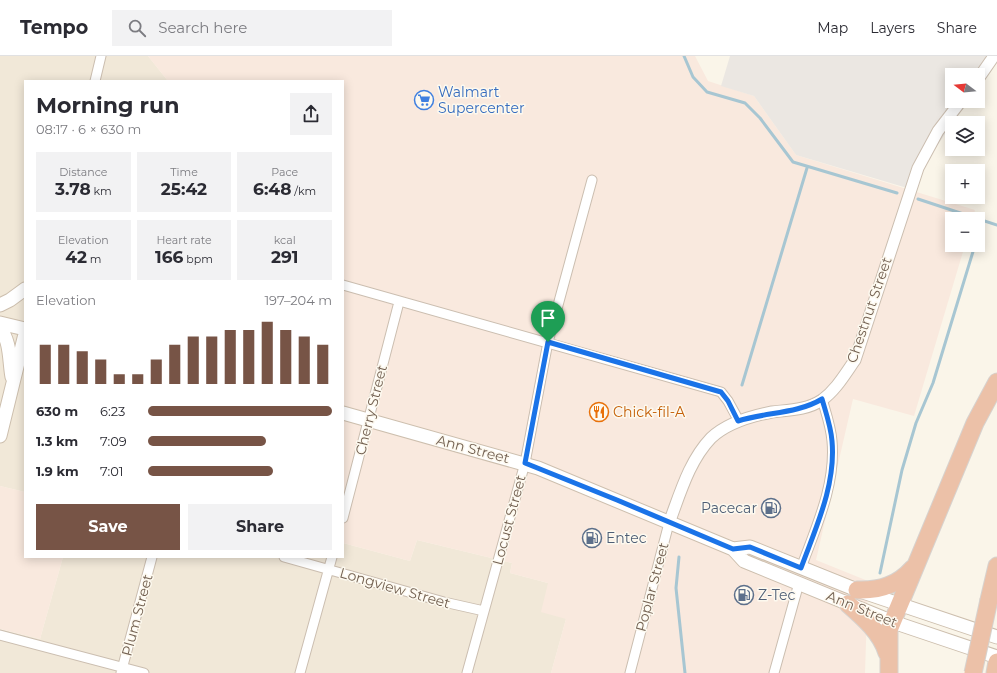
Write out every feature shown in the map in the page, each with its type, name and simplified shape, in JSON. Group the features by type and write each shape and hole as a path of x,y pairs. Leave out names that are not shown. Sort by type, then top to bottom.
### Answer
{"highway":[{"path":"889,667 889,630 975,423 997,382"},
{"path":"889,667 884,643 871,626 853,597 889,586 907,575 918,563"},
{"path":"973,673 997,566"},
{"path":"995,673 997,662"}],"main road":[{"path":"0,305 24,290"},
{"path":"0,323 24,330"},
{"path":"0,330 4,334 8,346 13,385"},
{"path":"0,436 24,338"},
{"name":"Ann Street","path":"344,414 525,463 733,549 744,561 799,583 853,597 900,604 997,637"},
{"name":"Ann Street","path":"733,549 750,547 801,568 853,597 893,622 997,656"}],"street":[{"path":"95,80 101,56"},
{"path":"985,69 994,56"},
{"name":"Chestnut Street","path":"822,399 839,384 855,360 918,168 938,131 955,108"},
{"name":"Locust Street","path":"467,673 525,463 548,342 592,180"},
{"path":"344,285 721,392 728,401 738,421"},
{"name":"Cherry Street","path":"344,514 399,302"},
{"path":"801,568 822,512 831,473 832,440 822,399"},
{"name":"Poplar Street","path":"630,673 670,522 694,462 712,438 738,421 756,415 810,406 822,399"},
{"name":"Plum Street","path":"122,670 152,558"},
{"name":"Longview Street","path":"287,558 444,602 484,611"},
{"path":"300,673 332,558"},
{"path":"774,673 799,583"},
{"path":"0,635 122,670 144,673"}],"shaded area":[{"path":"0,56 148,56 167,80 24,80 24,492 0,486"},
{"path":"148,56 695,56 708,81 754,96 796,155 945,201 945,204 955,204 975,210 975,212 945,212 945,252 963,252 914,416 853,399 816,560 868,581 865,673 551,673 566,619 541,612 548,583 510,573 512,563 417,540 410,561 344,543 344,80 167,80"},
{"path":"730,56 997,56 997,61 985,77 985,68 945,68 945,108 963,108 958,116 945,116 945,134 928,159 914,190 796,155 754,96 721,86"},
{"path":"0,486 24,492 24,558 63,558 40,639 0,629"},
{"path":"417,540 512,563 510,573 548,583 566,619 551,673 0,673 0,629 40,639 63,558 344,558 344,543 410,561"}],"waterway":[{"path":"684,56 693,77 707,92 745,103 760,118 793,162 897,193"},
{"path":"742,385 807,168"},
{"path":"918,199 997,225"},
{"path":"880,573 902,470 916,423 933,383 973,252"},
{"path":"679,557 676,588 685,673"}],"place":[{"name":"Walmart Supercenter","path":"424,100"},
{"name":"Chick-fil-A","path":"599,412"},
{"name":"Pacecar","path":"771,508"},
{"name":"Entec","path":"592,538"},
{"name":"Z-Tec","path":"744,595"}],"route":[{"path":"548,342 721,392 728,401 738,421 756,415 788,411 810,406 822,399 831,430 833,454 831,473 828,493 822,512 801,568 750,547 733,549 525,463 548,342"}]}
